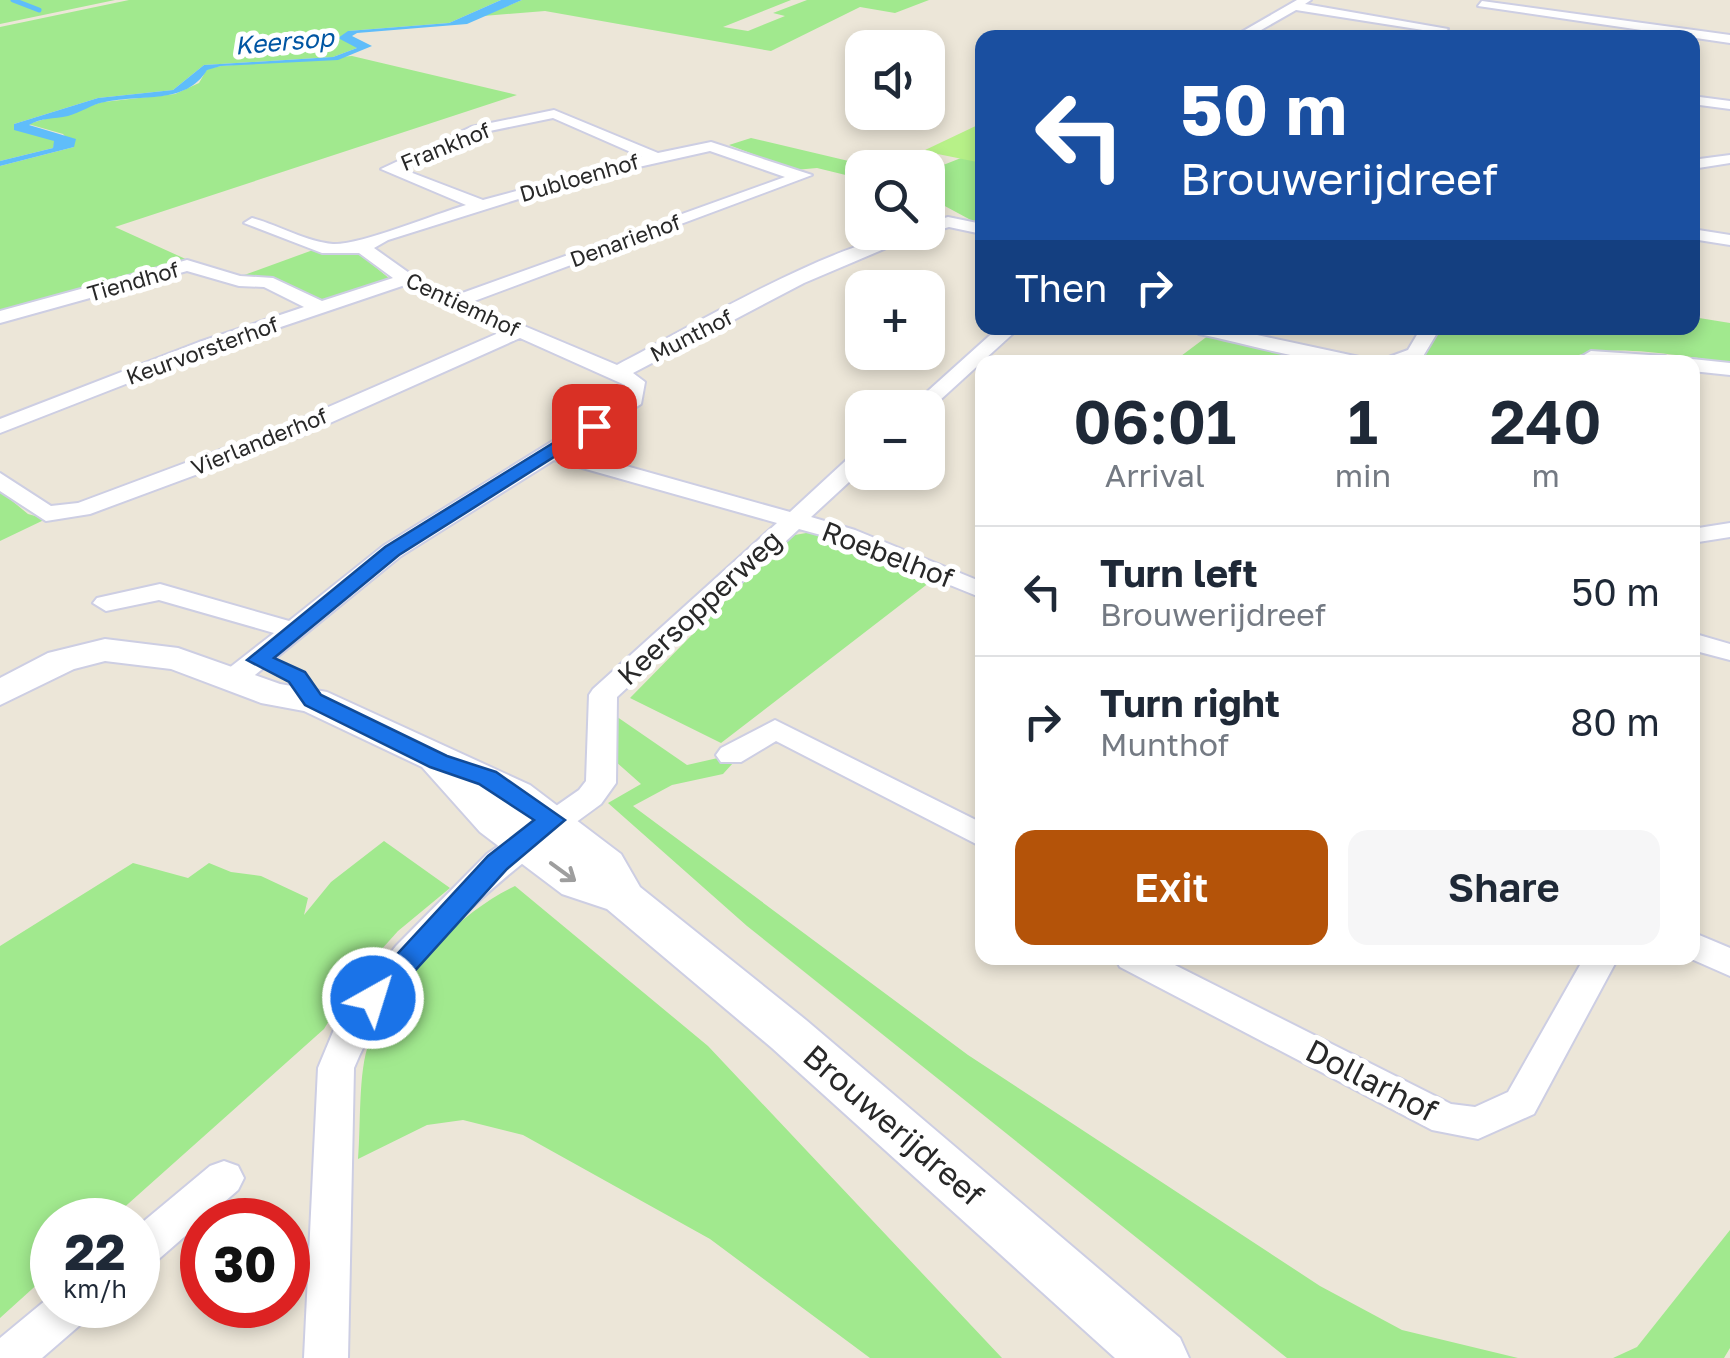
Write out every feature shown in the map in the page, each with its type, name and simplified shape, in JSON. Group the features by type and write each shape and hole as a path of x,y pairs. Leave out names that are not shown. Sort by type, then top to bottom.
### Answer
{"street":[{"path":"1468,12 1482,2 1658,30"},
{"path":"1251,30 1299,3 1442,29 1455,20"},
{"path":"1593,19 1605,10"},
{"path":"1619,30 1626,24"},
{"path":"1700,36 1730,39"},
{"path":"1700,101 1730,105"},
{"name":"Frankhof","path":"482,205 389,169 476,130 554,114 652,156"},
{"name":"Dubloenhof","path":"363,248 382,236 652,156 722,147 804,175"},
{"path":"1700,149 1730,156"},
{"path":"1700,163 1730,156"},
{"name":"Denariehof","path":"453,302 804,175"},
{"path":"945,220 951,217 975,227"},
{"path":"252,223 328,249 363,248"},
{"path":"1700,235 1730,240"},
{"name":"Centiemhof","path":"363,248 406,279 618,373"},
{"name":"Munthof","path":"618,373 798,280 872,250"},
{"name":"Tiendhof","path":"0,317 187,265 239,281 267,282 321,308"},
{"name":"Keurvorsterhof","path":"0,427 206,346 406,279"},
{"name":"Vierlanderhof","path":"0,480 46,514 82,510 295,430 520,331"},
{"path":"979,355 1001,335"},
{"path":"1234,335 1333,355"},
{"path":"1412,355 1426,335"},
{"path":"939,390 975,358"},
{"path":"1700,366 1730,369"},
{"name":"Munthof","path":"246,669 392,551 634,400 635,382 618,373"},
{"name":"Roebelhof","path":"554,453 847,535 975,588"},
{"name":"Keersopperweg","path":"537,830 590,797 601,783 604,696 845,473"},
{"path":"1700,535 1730,530"},
{"path":"106,603 160,592 296,631"},
{"name":"Brouwerijdreef","path":"0,674 62,645 106,634 141,631 246,669 274,695 313,700 438,761 495,822 537,830 578,883 623,898 789,1034 1159,1358"},
{"path":"1700,643 1730,652"},
{"name":"Brouwerijdreef","path":"0,693 62,661 105,650 150,652 246,669"},
{"path":"731,755 775,729 975,832"},
{"path":"326,1358 336,1068 356,1020 408,955 537,830"},
{"path":"1700,948 1730,963"},
{"name":"Dollarhof","path":"1146,965 1445,1118 1478,1123 1522,1103 1596,965"},
{"path":"160,1232 224,1178"},
{"path":"9,1358 45,1328"}],"green space":[{"path":"0,0 115,0 0,24"},
{"path":"129,0 501,0 449,23 348,31 357,48 333,57 204,65 173,90 98,98 14,124 55,141 53,148 0,161 0,27"},
{"path":"522,0 791,0 723,27 748,31 785,16 773,13 807,0 929,0 895,13 860,7 771,51 545,11 483,16"},
{"path":"352,56 517,95 115,227 190,261 0,314 0,166 74,147 63,134 28,124 103,102 175,94 199,83 207,69 221,66"},
{"path":"975,126 975,162 945,155 945,150 925,150"},
{"path":"751,138 845,160 845,175 817,168 795,170 729,145"},
{"path":"961,158 975,159 975,222 945,206 945,164"},
{"path":"313,250 357,252 390,279 385,284 329,301 236,278"},
{"path":"1700,318 1730,323 1730,362 1700,358 1700,355 1620,350 1579,355 1424,355 1436,335 1700,335"},
{"path":"1209,335 1226,335 1314,355 1182,355"},
{"path":"0,491 28,514 46,519 0,541"},
{"path":"812,532 934,579 721,743 630,698 789,536"},
{"path":"610,712 687,765 731,755 733,763 723,774 672,785 633,806 968,1055 1320,1286 1402,1330 1518,1358 1287,1358 747,926 608,803 641,784 615,761"},
{"path":"384,841 450,888 398,931 354,980 324,1029 135,1198 30,1198 30,1291 0,1318 0,946 133,863 188,878 209,863 231,872 261,876 308,898 304,915 331,882"},
{"path":"515,886 708,1046 1002,1358 870,1358 710,1239 523,1135 463,1120 427,1125 358,1159 363,1068 379,1020 429,952 471,913"},
{"path":"1730,1230 1730,1348 1724,1358 1613,1358 1637,1347"}],"water":[{"path":"501,0 522,0 467,24 357,33 352,36 372,46 338,60 221,66 207,70 187,89 175,93 105,102 68,116 38,121 29,125 76,139 74,147 0,166 0,161 53,148 54,141 14,130 14,124 98,98 173,90 204,65 333,57 357,48 338,38 348,31 449,23"}],"waterway":[{"path":"13,0 39,10"}],"route":[{"path":"373,998 408,955 498,862 552,820 487,778 438,761 313,700 297,677 258,660 392,551 594,426"}],"water label":[{"name":"Keersop","path":"284,41"}]}
